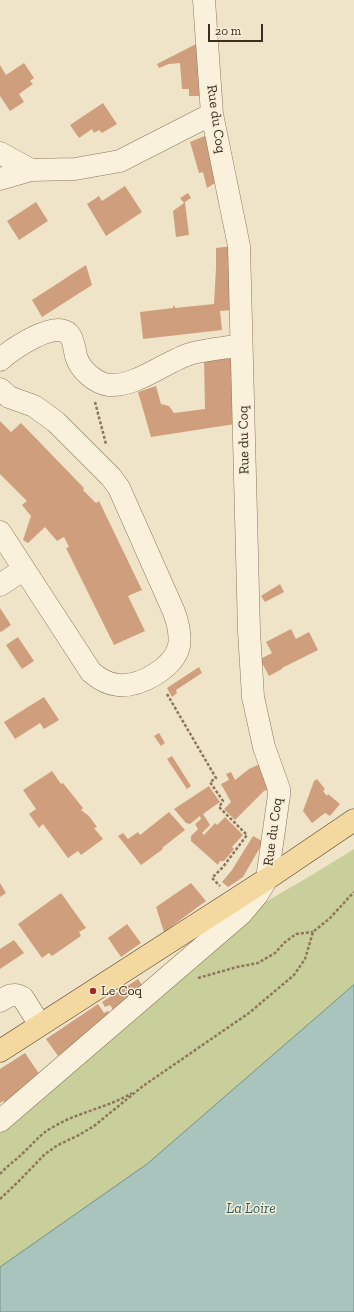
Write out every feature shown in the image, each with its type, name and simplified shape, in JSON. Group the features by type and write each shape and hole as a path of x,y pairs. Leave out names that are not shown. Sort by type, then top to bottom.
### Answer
{"main road":[{"path":"0,1051 267,879 354,820"}],"street":[{"name":"Rue du Coq","path":"204,0 212,114 239,246 249,638 253,697 264,747 279,788 267,879"},
{"path":"0,180 31,170 75,169 120,160 212,114"},
{"path":"0,152 31,170"},
{"path":"0,360 36,336 47,331 58,329 65,330 70,335 74,343 76,357 80,365 88,374 102,384 110,385 123,383 138,378 173,361 194,353 241,345"},
{"path":"0,390 9,397 34,406 56,422 111,477 119,488 179,626 179,647 174,658 168,665 156,674 132,684 119,685 99,679 90,672 0,532"},
{"path":"2,583 24,569"},
{"path":"0,1121 241,914 257,895 267,879"},
{"path":"0,1001 14,994 23,998 40,1025"}],"path":[{"path":"167,694 216,778 210,782 223,801 219,807 247,835 223,867 212,878 219,884"},
{"path":"193,980 237,967 258,963 275,953 284,943 296,934 313,932 330,918 354,892"},
{"path":"0,1199 44,1154 94,1126 139,1090 249,1013 294,975 306,959 313,932"},
{"path":"0,1174 15,1159 22,1155 42,1133 83,1113 112,1104 139,1090"}],"green space":[{"path":"354,849 354,1312 0,1312 0,1133 45,1096 262,904"}],"water":[{"name":"La Loire","path":"354,985 354,1312 0,1312 0,1267 147,1164"}],"building":[{"path":"198,43 202,96 189,96 189,89 182,89 180,63 169,64 159,68 157,64"},
{"path":"24,63 34,78 30,81 33,84 19,94 24,102 10,111 0,96 0,65 6,75"},
{"path":"103,103 117,124 102,133 99,130 94,133 92,129 79,138 70,125"},
{"path":"207,135 218,181 207,188 203,172 199,173 190,142"},
{"path":"125,186 142,212 106,236 87,204 99,196 102,201"},
{"path":"188,193 191,198 185,202 189,235 176,237 173,211 184,203 180,198"},
{"path":"36,202 48,221 19,240 7,221"},
{"path":"232,246 233,310 220,311 222,330 143,339 140,312 173,308 173,306 175,306 175,308 214,304 216,248"},
{"path":"86,265 92,285 42,317 32,300"},
{"path":"204,359 234,359 235,424 151,437 138,392 156,386 161,404 169,406 174,413 205,409"},
{"path":"0,421 11,432 21,423 84,488 83,490 96,503 99,501 142,590 128,596 145,631 114,645 66,548 69,547 64,537 57,541 45,527 28,543 23,540 31,516 22,505 27,501 0,474"},
{"path":"280,584 284,592 265,602 261,596"},
{"path":"0,608 11,625 1,632 0,631"},
{"path":"291,629 296,639 309,632 318,650 269,676 260,659 272,653 266,642"},
{"path":"18,637 34,661 22,669 6,645"},
{"path":"199,667 202,673 176,690 177,693 172,697 167,688"},
{"path":"44,697 59,720 44,729 40,723 15,739 4,722"},
{"path":"159,733 165,743 161,746 154,736"},
{"path":"172,756 191,786 187,789 167,759"},
{"path":"260,764 271,788 264,791 235,820 224,809 231,802 221,784 229,780 226,774 231,772 235,780 249,769"},
{"path":"52,771 61,784 63,783 83,808 81,810 89,816 97,827 94,828 103,839 81,855 78,851 68,858 43,824 39,828 29,814 36,809 23,790"},
{"path":"317,779 325,789 323,791 327,796 328,794 340,804 330,816 325,813 312,823 303,811 314,781"},
{"path":"209,786 220,802 203,814 210,825 202,833 204,835 215,823 217,825 225,817 243,835 232,847 234,849 224,861 220,861 218,865 191,841 191,836 198,829 195,824 201,819 200,816 190,824 186,823 174,809"},
{"path":"169,812 185,830 141,865 118,836 123,833 128,839 138,832 140,835"},
{"path":"253,836 262,841 262,844 243,877 228,887 222,882 232,870"},
{"path":"0,883 6,893 0,897"},
{"path":"191,883 206,901 164,932 156,907"},
{"path":"61,893 86,928 79,932 81,936 52,956 49,953 42,958 18,924"},
{"path":"127,924 141,943 121,957 108,938"},
{"path":"14,940 24,953 0,969 0,949"},
{"path":"138,979 145,989 116,1014 110,1005 105,1007 102,1002"},
{"path":"98,1004 104,1013 108,1011 112,1017 58,1056 46,1039"},
{"path":"25,1053 42,1078 8,1106 3,1101 0,1103 0,1069"}],"place":[{"name":"Le Coq","path":"93,991"}]}
